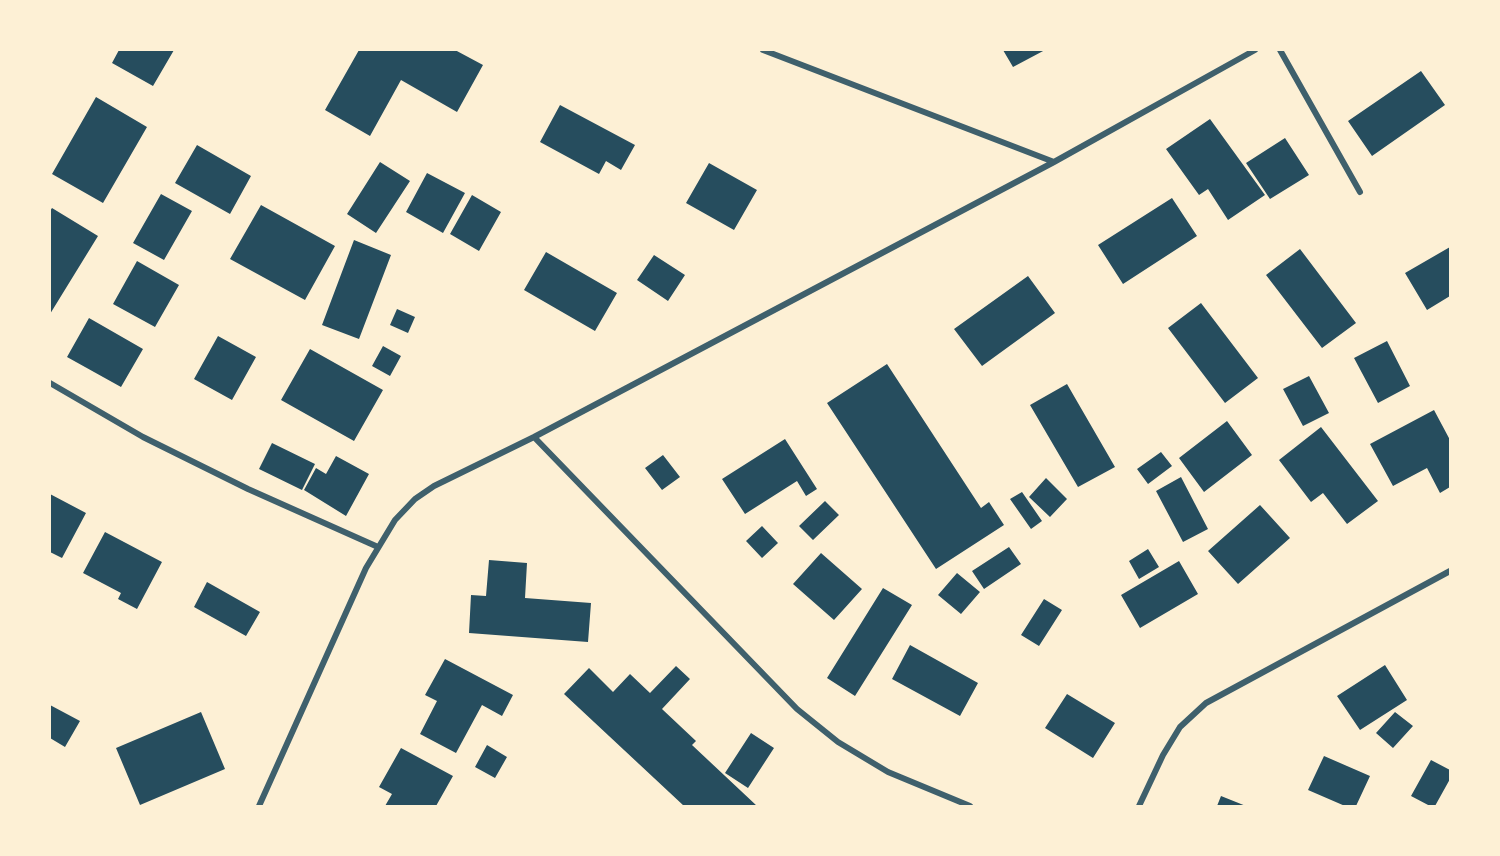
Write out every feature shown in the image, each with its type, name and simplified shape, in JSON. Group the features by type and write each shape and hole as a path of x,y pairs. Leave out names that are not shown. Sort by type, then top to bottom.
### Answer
{"street":[{"path":"763,50 1054,162"},
{"path":"259,807 352,596 395,520 414,499 434,486 534,437 1054,162 1255,50"},
{"path":"1280,50 1360,192"},
{"path":"50,383 164,447 248,489 378,547"},
{"path":"534,437 797,709 838,742 888,772 970,807"},
{"path":"1139,807 1163,755 1180,727 1206,703 1450,571"}],"building":[{"path":"119,50 174,50 153,86 112,63"},
{"path":"359,50 455,50 483,65 457,112 401,80 370,136 325,110"},
{"path":"1003,50 1045,50 1013,67"},
{"path":"1421,71 1445,105 1372,156 1348,121"},
{"path":"96,97 147,127 103,203 52,174"},
{"path":"560,105 635,145 621,170 606,161 599,174 540,142"},
{"path":"1210,119 1265,195 1228,220 1208,189 1199,195 1166,149"},
{"path":"1285,138 1309,175 1270,199 1246,163"},
{"path":"197,145 251,176 230,214 175,183"},
{"path":"380,162 410,181 376,233 347,214"},
{"path":"709,163 757,190 734,230 686,203"},
{"path":"427,173 465,193 443,233 406,212"},
{"path":"161,194 192,211 164,260 133,243"},
{"path":"472,195 501,212 479,251 450,234"},
{"path":"1172,198 1197,236 1123,284 1098,245"},
{"path":"261,205 335,246 305,300 230,259"},
{"path":"52,208 98,236 50,314 50,211"},
{"path":"354,240 391,255 359,339 322,325"},
{"path":"1450,247 1450,296 1427,310 1405,273"},
{"path":"1300,249 1356,323 1322,348 1266,275"},
{"path":"546,252 617,293 595,331 524,290"},
{"path":"654,255 685,275 668,301 637,280"},
{"path":"137,261 179,285 155,327 113,304"},
{"path":"1028,276 1055,313 982,366 954,329"},
{"path":"1201,303 1258,378 1225,403 1168,328"},
{"path":"397,309 415,317 408,333 390,325"},
{"path":"89,318 143,349 121,387 67,357"},
{"path":"218,336 256,357 232,400 194,379"},
{"path":"1387,341 1410,386 1378,403 1354,358"},
{"path":"383,346 401,356 390,376 372,366"},
{"path":"310,349 383,390 354,441 281,400"},
{"path":"887,364 981,508 989,502 1004,525 936,569 827,403"},
{"path":"1309,376 1329,413 1303,426 1283,389"},
{"path":"1067,384 1115,467 1078,487 1030,405"},
{"path":"1434,410 1450,440 1450,487 1440,493 1427,468 1393,486 1370,444"},
{"path":"1227,421 1252,455 1204,492 1179,458"},
{"path":"1321,427 1378,501 1347,524 1323,493 1311,502 1279,460"},
{"path":"785,439 817,489 806,496 797,481 745,514 722,479"},
{"path":"272,443 315,464 302,490 259,469"},
{"path":"1161,452 1172,466 1148,484 1137,469"},
{"path":"663,455 680,477 662,490 645,468"},
{"path":"336,456 369,474 346,516 304,490 316,468 326,474"},
{"path":"1181,477 1208,529 1183,542 1156,491"},
{"path":"1046,478 1067,499 1050,517 1029,497"},
{"path":"1022,492 1042,521 1031,529 1010,499"},
{"path":"50,494 86,513 62,558 50,552"},
{"path":"825,501 839,515 813,540 799,526"},
{"path":"1260,505 1290,538 1238,584 1208,551"},
{"path":"762,526 778,543 762,558 746,541"},
{"path":"105,532 162,562 137,609 118,599 121,593 83,573"},
{"path":"1009,547 1021,564 984,589 972,571"},
{"path":"1148,549 1159,567 1139,579 1129,561"},
{"path":"821,553 862,589 834,620 793,584"},
{"path":"489,560 527,563 525,598 591,603 588,642 469,633 471,595 486,596"},
{"path":"1179,561 1198,594 1140,628 1121,595"},
{"path":"957,573 980,592 961,614 938,595"},
{"path":"207,582 260,612 246,636 194,607"},
{"path":"883,588 912,605 855,696 827,678"},
{"path":"1044,599 1062,610 1039,646 1021,635"},
{"path":"910,645 978,683 960,716 892,679"},
{"path":"445,659 513,695 502,716 482,705 456,753 420,734 437,701 425,695"},
{"path":"1385,665 1407,700 1360,730 1337,696"},
{"path":"676,666 690,679 662,709 696,741 692,745 757,806 684,806 564,694 589,668 613,692 630,674 650,693"},
{"path":"1067,694 1115,723 1093,758 1045,728"},
{"path":"50,705 80,721 65,747 50,738"},
{"path":"201,712 225,769 140,805 116,748"},
{"path":"1395,712 1413,726 1393,748 1376,733"},
{"path":"751,733 774,748 748,788 725,773"},
{"path":"487,745 507,757 495,778 475,767"},
{"path":"401,748 453,776 436,806 385,806 392,794 379,787"},
{"path":"1324,756 1370,776 1356,806 1345,806 1308,790"},
{"path":"1431,760 1450,770 1450,779 1435,806 1430,806 1411,796"},
{"path":"1221,796 1246,806 1217,806"}]}
